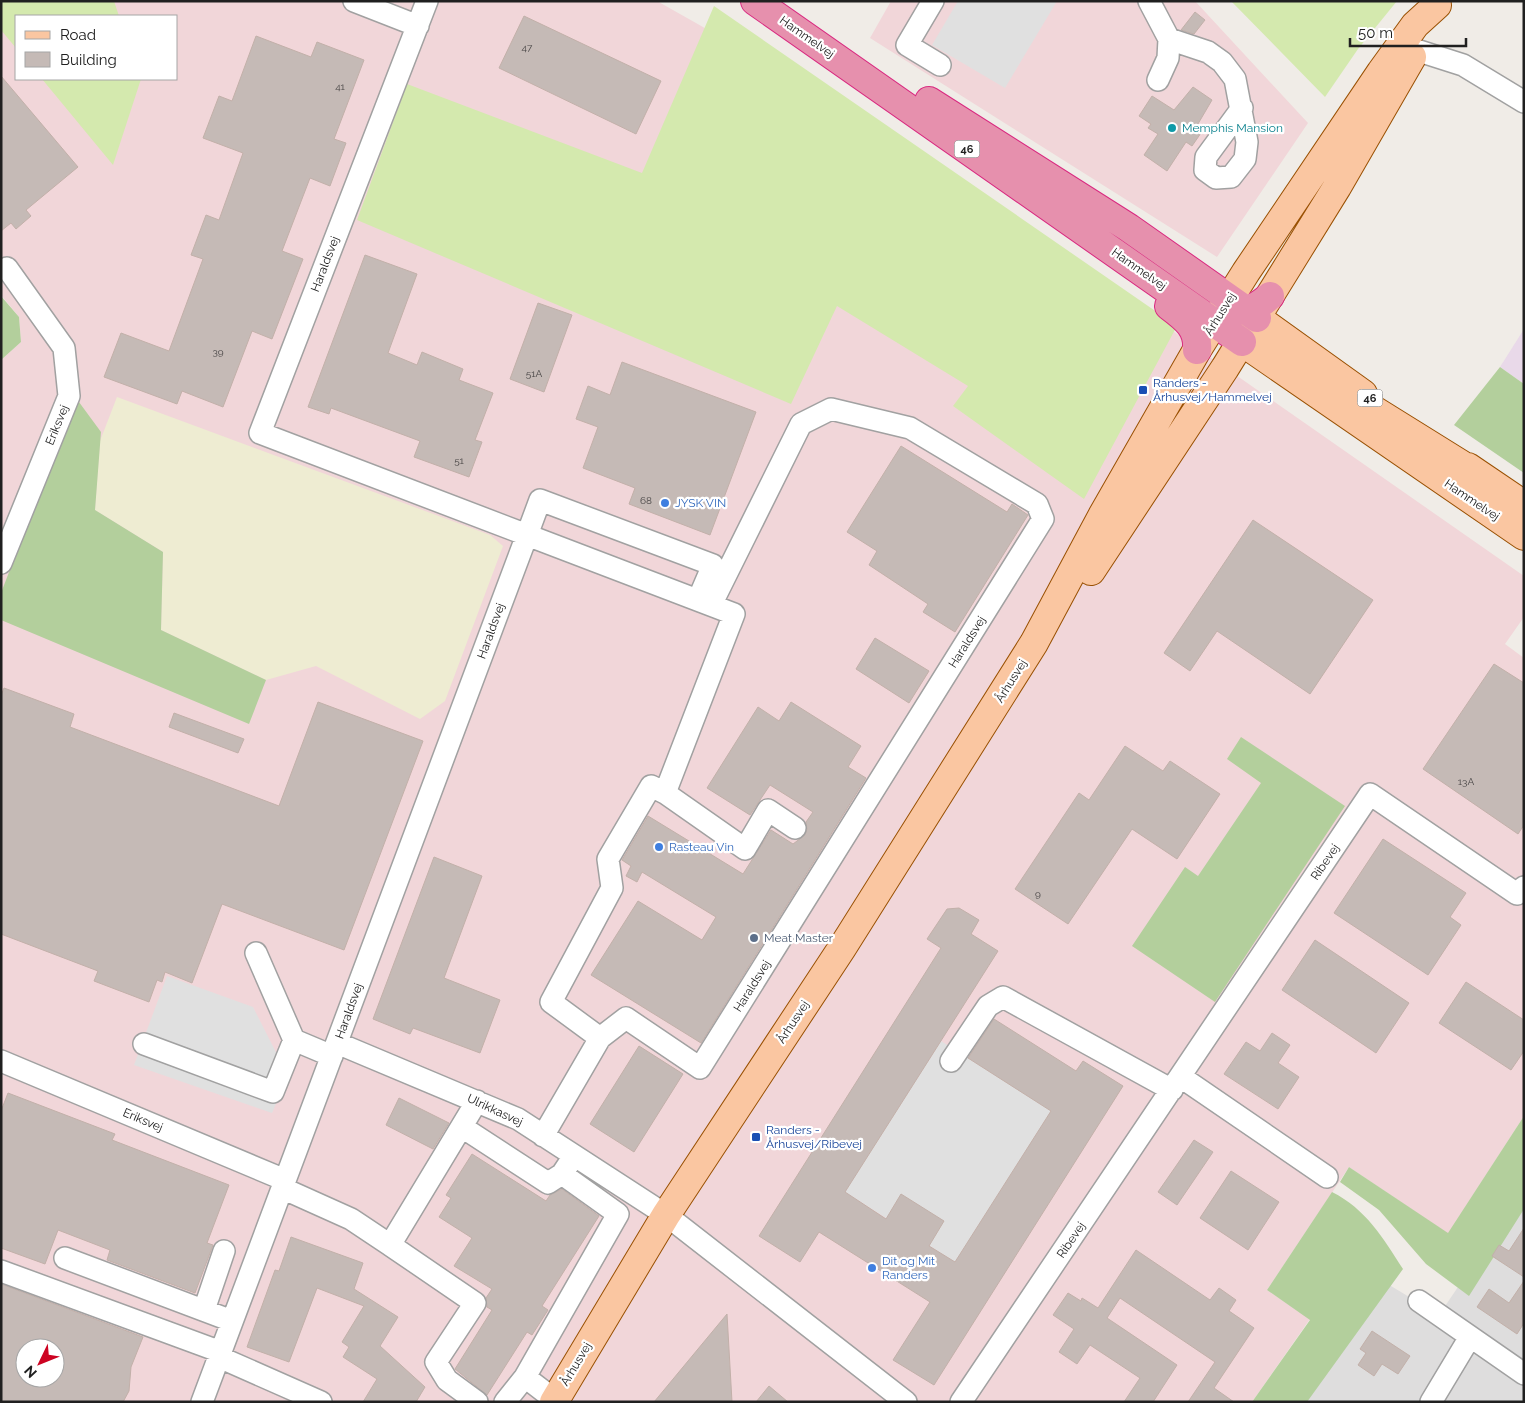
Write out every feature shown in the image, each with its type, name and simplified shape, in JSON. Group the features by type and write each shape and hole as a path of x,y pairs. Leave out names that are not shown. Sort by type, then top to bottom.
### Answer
{"highway":[{"name":"Hammelvej","path":"755,1 986,162 1235,320"},
{"name":"Hammelvej","path":"759,1 900,84 1045,173 1235,320"}],"main road":[{"name":"Århusvej","path":"1034,644 1084,581 1129,513 1195,386 1259,281 1381,72 1415,25 1438,3"},
{"name":"Århusvej","path":"554,1401 666,1215 847,940 1034,644 1106,510 1416,50 1427,32 1438,3"},
{"name":"Hammelvej","path":"1235,320 1524,505"},
{"name":"Hammelvej","path":"1235,320 1524,536"}],"street":[{"path":"354,1 418,26"},
{"name":"Haraldsvej","path":"427,1 260,433 734,614 665,793"},
{"path":"933,1 907,45 940,65"},
{"path":"1149,1 1169,39 1168,58 1158,80"},
{"path":"1169,39 1208,52 1222,62 1235,79 1242,108"},
{"path":"1416,50 1463,65 1522,96"},
{"name":"Eriksvej","path":"1,563 69,396 64,348 8,268"},
{"name":"Haraldsvej","path":"544,1136 600,1038 626,1018 700,1068 1043,519 1036,504 910,428 830,409 801,424 704,603"},
{"name":"Haraldsvej","path":"202,1402 540,500 713,565 704,603"},
{"path":"600,1038 551,1002 612,888 608,859 651,786 665,793 745,849 768,810 795,828"},
{"name":"Ribevej","path":"961,1402 1177,1084 1370,794 1520,891"},
{"path":"144,1044 273,1092 294,1040 256,953"},
{"path":"951,1062 988,1006 1004,996 1177,1084 1327,1176"},
{"name":"Ulrikkasvej","path":"294,1040 335,1050 477,1101 518,1120 666,1215"},
{"name":"Eriksvej","path":"3,1068 283,1184 351,1219 474,1303 436,1362 447,1380 476,1402"},
{"path":"390,1245 477,1101"},
{"path":"462,1127 548,1183 562,1174 574,1156"},
{"path":"505,1402 525,1377 618,1214 562,1174"},
{"path":"666,1215 906,1402"},
{"path":"204,1310 224,1251"},
{"path":"65,1258 232,1321"},
{"path":"1,1270 220,1354 321,1402"},
{"path":"1418,1300 1523,1372"},
{"path":"1431,1402 1470,1337"},
{"path":"525,1377 554,1401"}],"shaded area":[{"path":"1,1 657,1 830,99 1170,329 1524,576 1524,617 1505,644 1524,658 1524,1116 1448,1234 1349,1167 1267,1290 1310,1319 1252,1402 1,1402 1,360 21,342 19,317 1,295"},
{"path":"891,1 1195,1 1308,123 1217,257 870,38"},
{"path":"958,1 1057,1 1005,88 932,45"},
{"path":"1524,329 1524,384 1500,367"},
{"path":"117,397 490,535 503,546 445,701 420,719 316,666 266,680 161,630 163,552 95,510 100,441"},
{"path":"167,976 253,1007 288,1076 272,1113 134,1065"},
{"path":"941,1041 1051,1111 955,1262 845,1192"},
{"path":"1524,1190 1524,1402 1299,1402 1386,1283 1439,1315"}],"green space":[{"path":"1,1 114,1 119,15 15,15 15,47 1,30"},
{"path":"1231,1 1397,1 1358,49 1325,97"},
{"path":"714,6 1177,326 1084,499 953,406 968,386 837,306 791,404 357,220 407,84 642,173"},
{"path":"43,80 141,80 113,165"},
{"path":"1,296 19,317 21,342 1,360"},
{"path":"1500,367 1524,384 1524,473 1454,425"},
{"path":"76,398 101,432 95,510 163,552 161,630 266,680 249,724 1,620 1,593"},
{"path":"1241,737 1345,806 1215,1002 1132,946 1185,867 1198,876 1261,783 1227,759"},
{"path":"1524,1116 1524,1209 1469,1296 1426,1264 1379,1210 1340,1182 1349,1167 1448,1233"},
{"path":"1332,1192 1355,1207 1373,1225 1403,1269 1307,1402 1252,1402 1310,1320 1267,1290"}],"building":[{"path":"1195,12 1205,20 1194,34 1181,30"},
{"path":"524,16 661,81 636,134 499,68"},
{"path":"256,36 311,57 317,42 364,60 334,139 346,143 330,186 310,178 282,251 303,259 272,339 252,331 223,407 182,391 177,404 104,377 121,333 169,351 203,259 191,255 206,215 219,220 243,153 203,138 219,96 232,101"},
{"path":"1,76 78,167 26,210 31,216 16,229 11,223 1,231"},
{"name":"Memphis Mansion","path":"1193,87 1212,100 1195,129 1201,133 1192,146 1186,142 1167,171 1144,155 1158,134 1148,128 1151,124 1139,116 1152,96 1174,110"},
{"path":"365,255 417,274 388,353 417,365 422,352 463,369 459,380 493,393 475,440 482,442 469,477 414,457 420,441 331,408 329,414 308,407"},
{"path":"538,303 572,315 544,392 510,379"},
{"path":"622,362 756,412 710,535 629,504 635,488 583,468 598,427 576,419 588,386 610,395"},
{"path":"901,446 1007,512 1012,504 1028,515 955,632 923,612 928,604 869,565 877,551 847,532"},
{"path":"1253,520 1373,600 1310,694 1217,631 1190,671 1164,653"},
{"path":"875,638 929,671 909,703 856,669"},
{"path":"1494,664 1524,683 1524,825 1518,834 1423,769"},
{"path":"4,688 74,714 70,727 279,806 318,702 423,741 344,950 222,904 192,983 165,972 162,982 157,980 149,1002 94,981 98,971 1,934 1,696"},
{"path":"791,702 861,746 848,767 866,778 701,1043 591,975 638,901 702,940 716,917 642,872 637,882 626,876 631,866 622,860 648,816 743,874 771,830 793,844 805,835 807,829 806,822 813,812 770,785 750,815 707,788 758,707 779,721"},
{"path":"174,713 244,739 238,753 169,727"},
{"path":"1125,746 1163,771 1170,761 1220,794 1177,859 1132,829 1068,924 1015,889 1079,793 1089,800"},
{"path":"1383,839 1466,893 1450,917 1461,925 1428,975 1334,913"},
{"path":"434,857 482,876 444,978 500,1000 480,1053 413,1028 410,1034 373,1019"},
{"path":"959,908 979,920 971,934 998,951 845,1192 886,1219 901,1194 944,1221 929,1246 955,1262 1051,1111 968,1058 994,1019 1076,1071 1083,1061 1123,1086 934,1385 893,1360 930,1302 819,1232 800,1262 759,1236 941,948 927,939 947,909"},
{"path":"1315,940 1409,1003 1376,1053 1282,990"},
{"path":"1466,982 1524,1020 1524,1051 1511,1070 1439,1023"},
{"path":"1272,1033 1290,1045 1278,1063 1299,1077 1278,1109 1224,1074 1246,1042 1260,1051"},
{"path":"639,1046 683,1074 634,1152 590,1124"},
{"path":"8,1093 115,1134 112,1140 229,1185 207,1243 213,1245 195,1293 107,1260 110,1250 58,1230 45,1264 1,1248 1,1111"},
{"path":"399,1098 449,1123 433,1149 386,1125"},
{"path":"1194,1140 1213,1152 1177,1205 1158,1192"},
{"path":"472,1154 546,1201 550,1195 562,1189 599,1216 542,1306 548,1310 532,1335 527,1332 487,1395 455,1369 492,1310 487,1307 486,1298 492,1289 454,1266 472,1238 439,1217 451,1198 446,1195"},
{"path":"1231,1171 1279,1202 1248,1250 1200,1218"},
{"path":"1524,1228 1524,1277 1492,1256 1499,1245 1509,1251"},
{"path":"291,1237 363,1263 354,1289 398,1317 380,1346 425,1387 416,1402 363,1402 377,1379 343,1357 349,1347 342,1342 364,1306 317,1288 289,1362 247,1347 275,1270 279,1271"},
{"path":"1136,1250 1210,1300 1219,1288 1236,1300 1229,1311 1254,1328 1214,1388 1234,1402 1188,1402 1215,1362 1120,1298 1107,1318 1177,1365 1153,1402 1124,1402 1140,1378 1090,1345 1077,1364 1059,1352 1074,1329 1053,1315 1068,1293 1081,1301 1082,1298 1098,1308"},
{"path":"1524,1281 1524,1323 1517,1334 1477,1307 1489,1289 1509,1303"},
{"path":"1,1284 143,1337 131,1367 129,1391 123,1402 1,1402"},
{"path":"727,1314 732,1402 654,1402"},
{"path":"1372,1331 1410,1356 1398,1374 1382,1364 1374,1376 1358,1365 1366,1353 1360,1349"},
{"path":"769,1386 788,1402 756,1402"}],"place":[{"name":"Memphis Mansion","path":"1172,128"},
{"name":"Randers - Århusvej/Hammelvej","path":"1143,390"},
{"name":"JYSK VIN","path":"665,503"},
{"name":"Rasteau Vin","path":"659,847"},
{"name":"Meat Master","path":"754,938"},
{"name":"Randers - Århusvej/Ribevej","path":"756,1137"},
{"name":"Dit og Mit Randers","path":"872,1268"}]}
